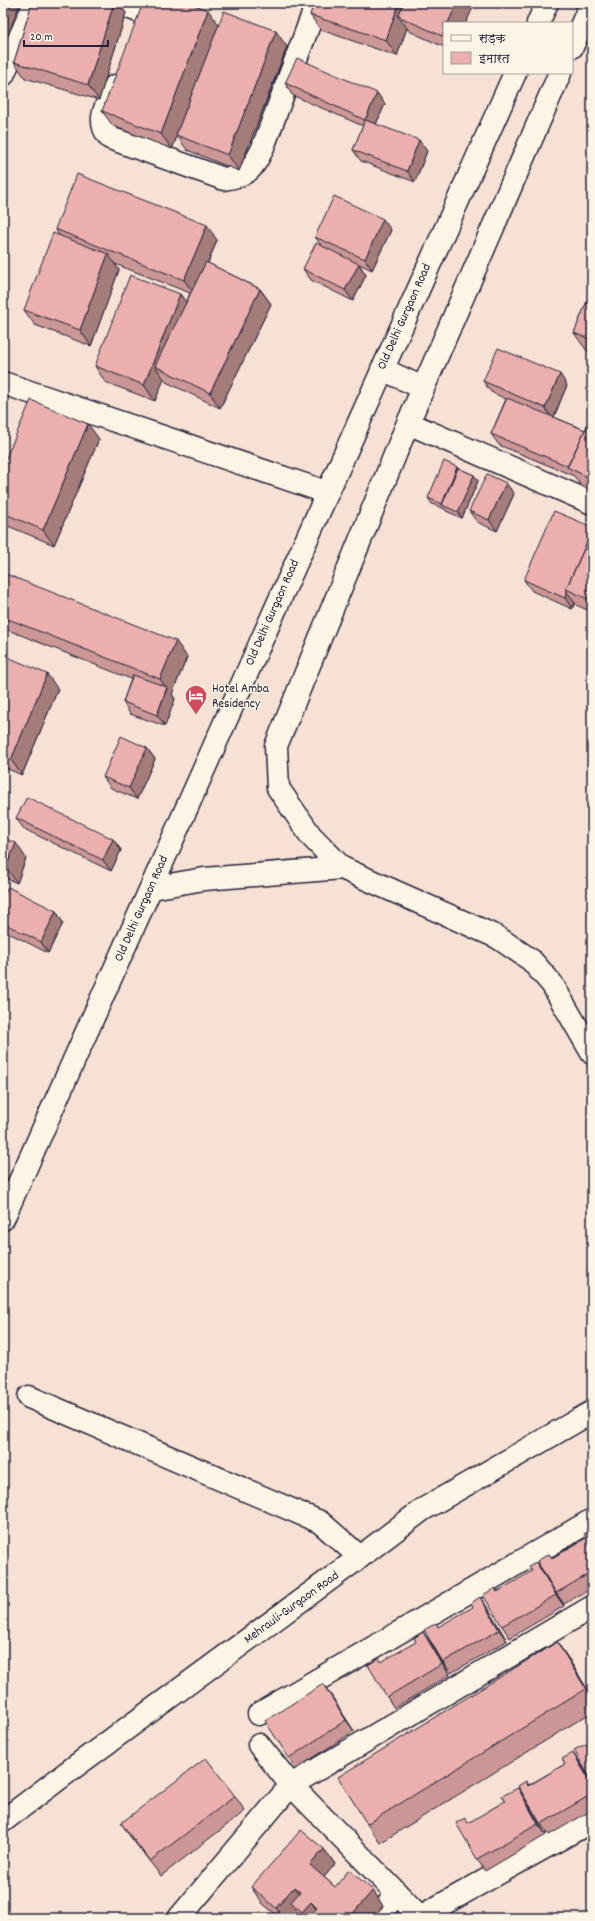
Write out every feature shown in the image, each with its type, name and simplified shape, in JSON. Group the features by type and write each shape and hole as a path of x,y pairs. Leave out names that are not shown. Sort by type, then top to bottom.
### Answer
{"main road":[{"path":"3,75 35,3"},
{"path":"116,3 143,15"},
{"path":"123,65 102,116 104,130 110,138 224,179 242,176 253,168 262,150 318,3"},
{"path":"538,22 547,3"},
{"path":"573,44 591,3"},
{"name":"Old Delhi Gurgaon Road","path":"3,1219 152,888 326,492 516,74"},
{"path":"560,74 408,423 276,746 278,788 311,836 342,868 497,937 531,960 552,984 592,1053"},
{"path":"382,369 423,388"},
{"path":"3,383 326,492"},
{"path":"408,423 592,503"},
{"path":"152,888 204,879 342,868"},
{"path":"29,1397 320,1522 360,1558"},
{"name":"Mehrauli-Gurgaon Road","path":"3,1821 72,1768 360,1558 422,1510 592,1412"},
{"path":"259,1714 592,1520"},
{"path":"180,1918 291,1785 592,1607"},
{"path":"259,1745 291,1785 419,1917 592,1821"},
{"path":"377,1918 397,1893"}],"building":[{"path":"32,3 114,3 88,85 14,62"},
{"path":"143,3 189,3 208,10 161,134 102,111"},
{"path":"314,3 399,3 386,40 310,15"},
{"path":"404,3 457,3 448,22 443,22 442,36 398,16"},
{"path":"224,11 276,31 228,155 176,135"},
{"path":"297,58 377,93 365,120 285,83"},
{"path":"365,120 419,140 407,171 353,150"},
{"path":"77,174 207,225 184,280 55,229"},
{"path":"334,196 383,219 365,259 315,237"},
{"path":"53,233 108,254 80,330 24,310"},
{"path":"316,243 359,264 345,290 303,269"},
{"path":"206,262 260,289 210,393 155,366"},
{"path":"130,275 180,294 144,385 95,366"},
{"path":"592,289 592,340 574,333"},
{"path":"498,348 560,374 545,408 483,381"},
{"path":"507,398 585,430 568,466 491,434"},
{"path":"31,400 88,424 43,530 3,513 3,465"},
{"path":"592,416 592,479 567,467"},
{"path":"444,461 457,467 442,504 428,498"},
{"path":"458,468 474,475 458,512 442,505"},
{"path":"487,474 506,483 489,520 469,511"},
{"path":"554,511 592,527 592,531 566,589 567,592 565,598 524,580"},
{"path":"592,531 592,601 566,589"},
{"path":"3,573 176,641 160,679 3,617"},
{"path":"3,655 47,674 11,760 3,756"},
{"path":"133,675 167,687 157,715 123,702"},
{"path":"121,736 147,748 129,788 103,777"},
{"path":"27,797 113,839 103,860 16,818"},
{"path":"3,838 16,843 6,867 3,866"},
{"path":"8,887 56,911 41,942 3,923 3,898"},
{"path":"592,1529 592,1572 556,1593 537,1561 549,1554 552,1558 586,1538 584,1534"},
{"path":"536,1562 556,1595 502,1626 483,1595 495,1588 497,1592 532,1571 529,1566"},
{"path":"480,1597 499,1630 443,1662 424,1630 436,1623 438,1627 473,1607 471,1603"},
{"path":"423,1632 442,1664 387,1697 368,1665 379,1658 381,1662 416,1642 414,1638"},
{"path":"557,1642 586,1689 367,1824 338,1777"},
{"path":"323,1684 346,1720 289,1758 265,1721"},
{"path":"586,1744 588,1748 592,1745 592,1781 574,1750"},
{"path":"573,1753 592,1785 592,1794 541,1824 518,1786 526,1781 528,1786 565,1764 562,1759"},
{"path":"206,1758 235,1796 150,1861 121,1823"},
{"path":"518,1788 538,1824 477,1859 456,1823 465,1818 468,1823 505,1801 502,1796"},
{"path":"301,1830 324,1849 310,1865 335,1887 349,1870 373,1890 349,1918 308,1918 317,1908 311,1902 302,1912 291,1902 300,1892 294,1887 276,1908 251,1887"},
{"path":"228,1913 234,1918 224,1918"}],"place":[{"name":"Hotel Amba Residency","path":"196,716"}]}
